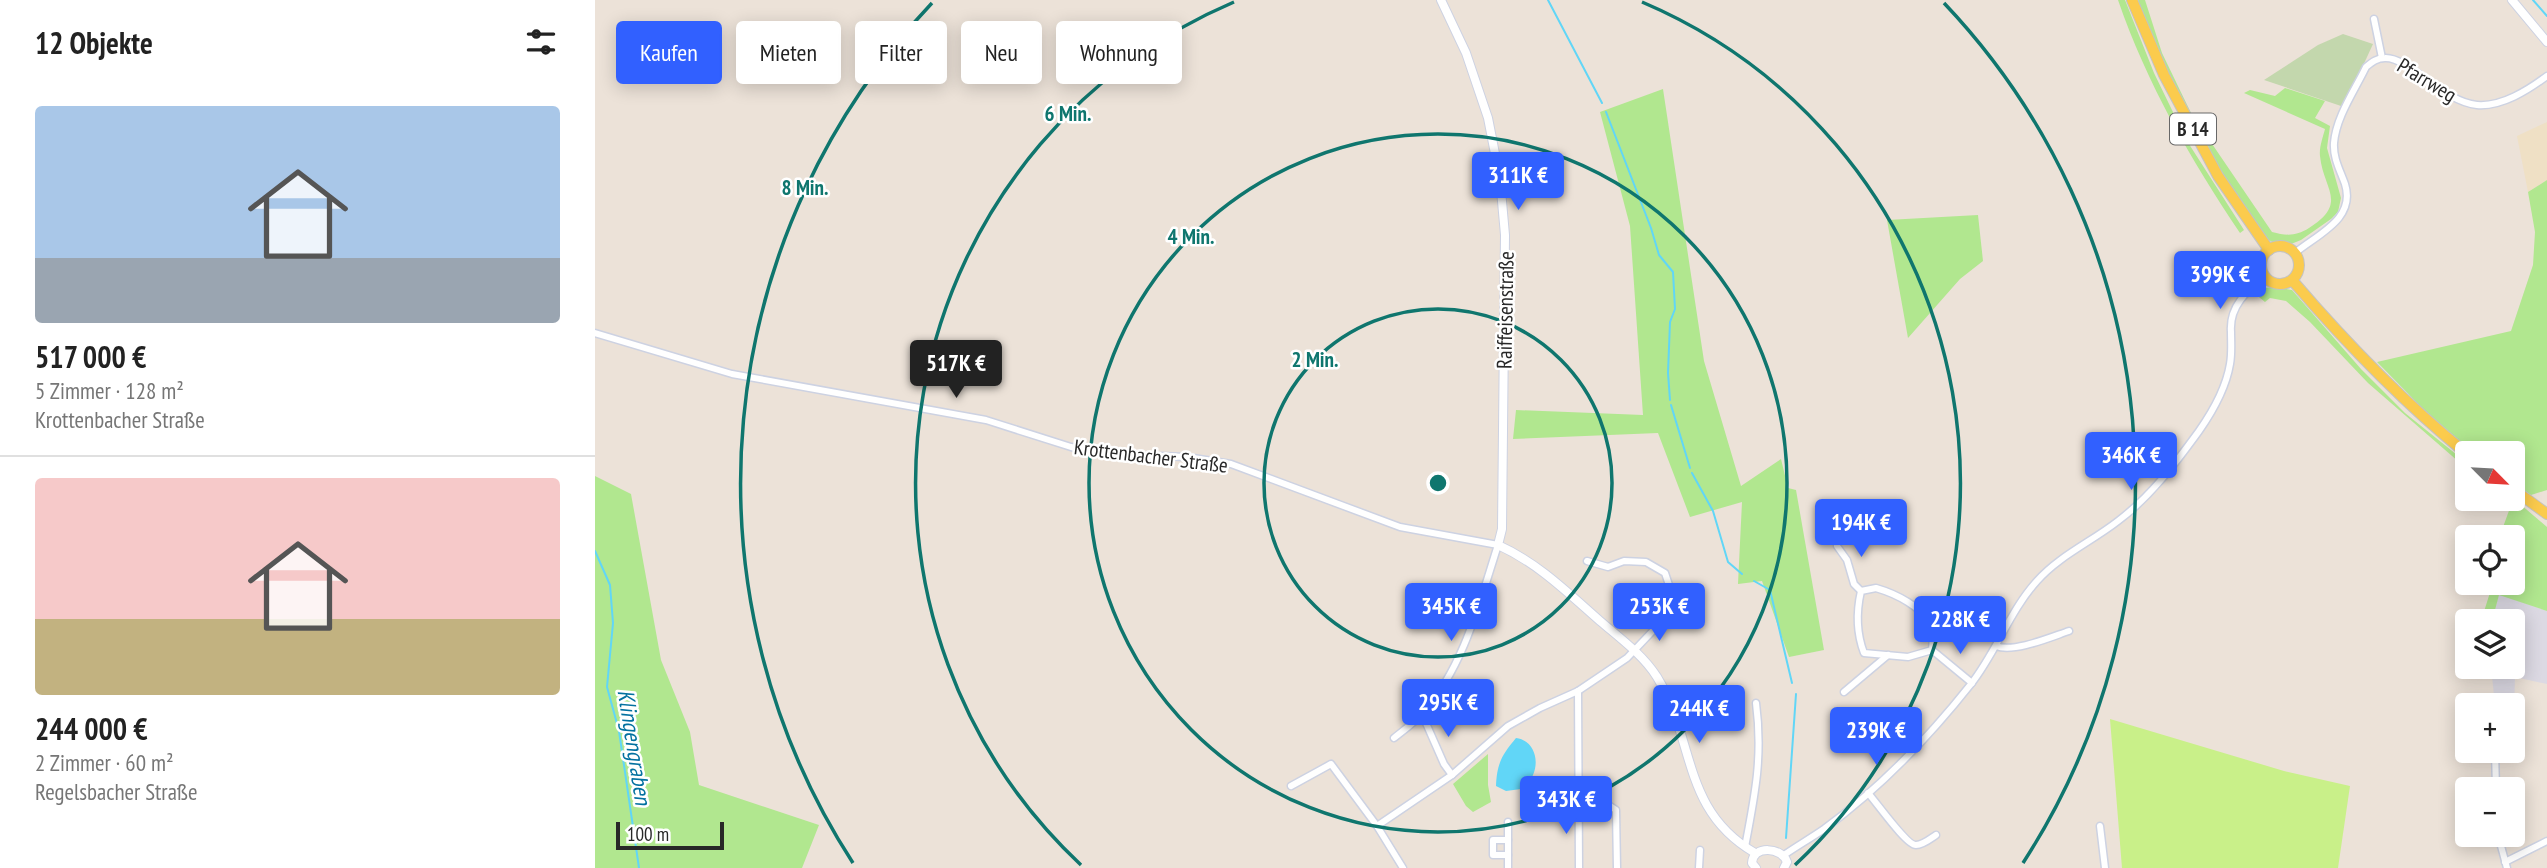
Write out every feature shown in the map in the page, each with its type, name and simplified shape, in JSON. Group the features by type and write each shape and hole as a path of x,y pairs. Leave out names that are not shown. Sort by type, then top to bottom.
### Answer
{"main road":[{"name":"B 14","path":"2132,0 2164,75 2218,176 2269,250"},
{"path":"2283,246 2295,253 2299,265 2292,280 2278,284 2265,276 2262,259 2269,250 2283,246"},
{"path":"2292,280 2386,382 2455,444"},
{"path":"2525,498 2547,514"}],"street":[{"name":"Raiffeisenstraße","path":"1441,0 1466,52 1488,118 1500,179 1505,235 1502,529 1498,545"},
{"path":"2512,0 2547,42"},
{"name":"Pfarrweg","path":"2374,19 2382,58 2399,61 2447,95 2479,105 2493,104 2523,92 2547,76"},
{"path":"2295,253 2340,218 2346,210 2346,187 2335,158 2336,132 2366,67 2382,58"},
{"path":"1784,855 1824,829 1868,793 1933,728 1972,683 2014,611 2037,581 2052,566 2106,530 2142,501 2181,456 2201,428 2224,386 2230,363 2231,322 2236,305 2246,292 2265,276"},
{"name":"Krottenbacher Straße","path":"595,333 732,374 986,419 1071,447 1107,454 1188,457 1231,464 1400,527 1498,545"},
{"path":"1394,738 1422,714 1445,683 1466,642 1498,545 1520,555 1538,568 1634,649 1656,676 1672,710 1695,785 1704,803 1724,830 1745,848 1755,853 1770,850 1784,855 1787,862 1784,868"},
{"path":"1837,546 1847,559 1854,584 1861,591"},
{"path":"1377,826 1452,775 1508,726 1539,708 1578,691 1627,658 1665,618 1670,606 1670,587 1665,573 1646,562 1624,561 1608,566 1587,561"},
{"path":"1861,591 1876,588 1894,593 1919,608 1934,624 1931,650"},
{"path":"1861,591 1856,612 1859,640 1864,653 1909,657 1931,650"},
{"path":"1996,646 2019,646 2069,631"},
{"path":"1931,650 1972,683"},
{"path":"1844,692 1888,655"},
{"path":"1578,691 1579,868"},
{"path":"1745,848 1759,775 1760,731 1756,703"},
{"path":"1422,714 1444,764 1452,775"},
{"path":"1291,786 1331,764 1377,826 1403,868"},
{"path":"1868,793 1890,818 1904,840 1911,845 1922,844 1936,835"},
{"path":"1580,804 1607,804 1614,807 1617,815 1617,868"},
{"path":"1508,822 1508,868"},
{"path":"2100,826 2105,868"},
{"path":"1508,840 1493,840 1493,855 1508,855"},
{"path":"2501,847 2506,865 2547,841"},
{"path":"1699,868 1700,850"},
{"path":"1755,853 1752,860 1755,868"}],"shaded area":[{"path":"2547,122 2547,180 2528,192 2517,136"},
{"path":"2499,595 2502,595 2547,611 2547,684 2524,679 2525,609 2495,609"},
{"path":"2492,679 2515,679 2514,693 2494,693"}],"green space":[{"path":"2118,0 2125,0 2154,73 2187,141 2244,230 2240,233 2171,121 2142,62"},
{"path":"2138,0 2145,0 2162,53 2191,113 2272,232 2287,235 2300,233 2328,211 2331,195 2320,153 2325,129 2244,93 2250,90 2275,96 2285,88 2325,101 2315,118 2330,126 2327,148 2341,198 2338,212 2331,219 2291,244 2276,244 2267,239 2226,183 2162,69"},
{"path":"2343,34 2373,44 2344,107 2264,80 2318,45"},
{"path":"1663,89 1704,361 1741,486 1781,459 1788,488 1796,490 1824,650 1789,657 1762,581 1738,584 1742,502 1690,517 1658,433 1513,439 1516,410 1643,415 1630,226 1600,112"},
{"path":"2547,180 2547,490 2531,495 2525,491 2525,441 2459,441 2435,421 2377,362 2511,331 2533,265 2535,232 2528,192"},
{"path":"1978,215 1983,261 1960,279 1908,338 1887,220"},
{"path":"2263,288 2292,290 2361,369 2405,413 2455,453 2455,459 2368,383 2310,322 2286,301 2270,298 2265,302 2254,293"},
{"path":"595,476 631,494 661,660 690,732 699,785 819,825 802,868 595,868"},
{"path":"2525,508 2547,527 2547,611 2499,595 2525,595 2525,525 2504,525 2509,511 2525,511"},
{"path":"2489,595 2499,595 2495,609 2485,609"},
{"path":"2110,719 2284,771 2350,786 2338,868 2122,868"},
{"path":"1488,754 1491,802 1473,812 1466,806 1453,784"}],"water":[{"path":"1516,738 1531,746 1535,769 1531,779 1521,789 1506,791 1496,786 1499,765"}],"waterway":[{"path":"1548,0 1602,103"},
{"path":"2533,0 2547,16"},
{"path":"1606,112 1659,255 1673,272 1675,309 1670,322 1670,400"},
{"path":"1671,405 1690,468"},
{"path":"1692,473 1713,511 1728,562 1742,574"},
{"name":"Klingengraben","path":"595,551 610,585 613,623 607,687 619,731 639,868"},
{"path":"1754,581 1770,590 1792,683"},
{"path":"1786,838 1796,694"}]}
